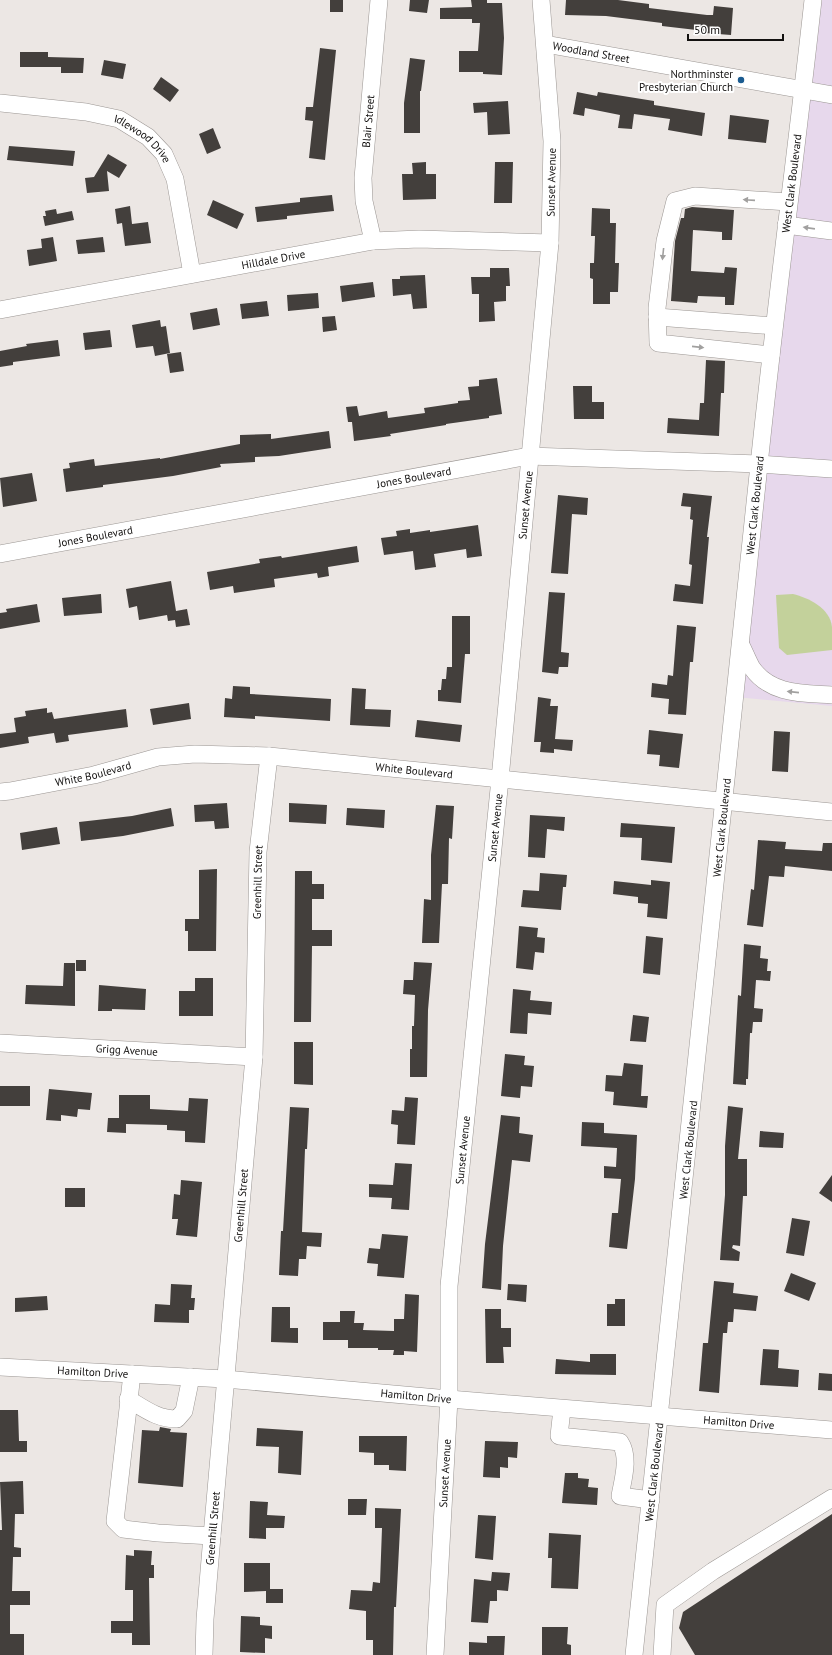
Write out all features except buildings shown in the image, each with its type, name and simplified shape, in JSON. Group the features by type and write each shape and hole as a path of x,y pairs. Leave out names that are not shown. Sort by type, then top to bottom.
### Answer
{"street":[{"name":"Blair Street","path":"373,241 364,201 363,178 379,0"},
{"name":"Sunset Avenue","path":"435,1655 449,1399 449,1286 500,778 550,243 552,141 541,0"},
{"name":"West Clark Boulevard","path":"634,1655 661,1417 759,464 788,202 813,0"},
{"name":"Woodland Street","path":"545,44 832,94"},
{"name":"Idlewood Drive","path":"0,103 86,112 119,119 148,137 164,154 175,179 192,274"},
{"path":"771,355 658,343 657,317 665,241 675,200 696,196 788,202"},
{"path":"786,225 832,231"},
{"name":"Hilldale Drive","path":"0,310 373,241 419,239 550,243"},
{"path":"657,317 774,326"},
{"name":"Jones Boulevard","path":"0,554 529,456 759,464 832,469"},
{"path":"741,645 752,668 770,685 787,692 832,695"},
{"name":"White Boulevard","path":"0,792 94,775 158,757 195,754 269,756 832,812"},
{"name":"Greenhill Street","path":"204,1655 205,1619 225,1379 254,1057 258,852 269,756"},
{"name":"Grigg Avenue","path":"0,1043 254,1057"},
{"name":"Hamilton Drive","path":"0,1367 225,1379 562,1409 832,1430"},
{"path":"132,1374 115,1521 123,1529 158,1533 212,1536"},
{"path":"128,1399 165,1419 177,1419 184,1411 191,1377"},
{"path":"562,1409 559,1436 620,1442 626,1455 620,1496 651,1500"},
{"path":"662,1655 665,1605 713,1571 832,1498"}],"shaded area":[{"path":"813,0 832,0 832,706 736,697"}],"green space":[{"path":"793,594 812,601 827,614 832,627 832,650 787,655 779,648 776,595"}],"place":[{"name":"Northminster Presbyterian Church","path":"741,80"}]}
